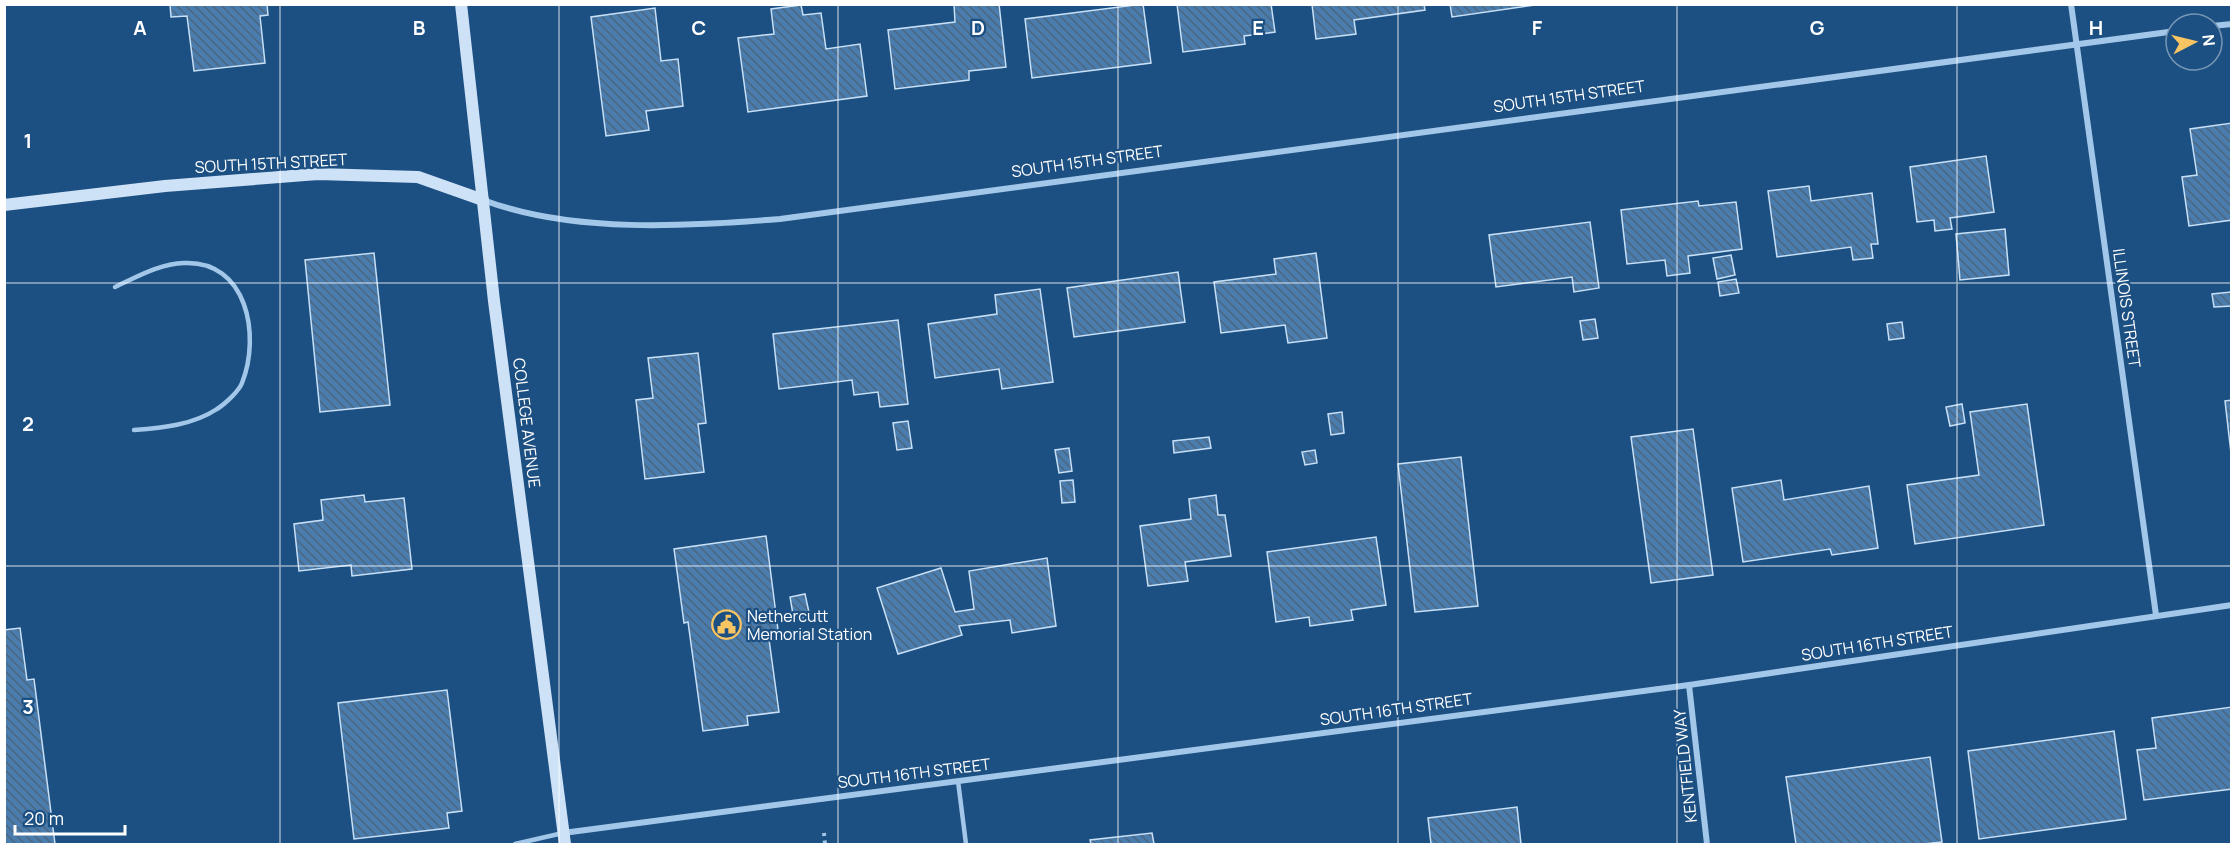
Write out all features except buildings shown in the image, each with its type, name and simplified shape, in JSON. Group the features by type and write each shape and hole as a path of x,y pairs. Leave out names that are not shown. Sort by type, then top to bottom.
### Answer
{"main road":[{"name":"COLLEGE AVENUE","path":"461,4 483,201 564,839"},
{"name":"SOUTH 15TH STREET","path":"4,205 165,186 318,174 418,177 483,201"}],"street":[{"name":"ILLINOIS STREET","path":"2071,4 2156,615"},
{"name":"SOUTH 15TH STREET","path":"483,201 532,215 612,223 699,225 780,219 2164,33"},
{"name":"SOUTH 16TH STREET","path":"564,839 958,781 1689,685 2232,605"},
{"name":"KENTFIELD WAY","path":"1689,685 1707,844"}],"lane":[{"path":"115,287 158,268 184,263 213,267 233,281 244,305 250,335 242,385 218,409 190,421 134,430"},
{"path":"958,781 966,844"},
{"path":"515,844 564,839"}],"path":[{"path":"824,833 825,844"}],"place":[{"name":"Nethercutt Memorial Station","path":"726,625"}]}
